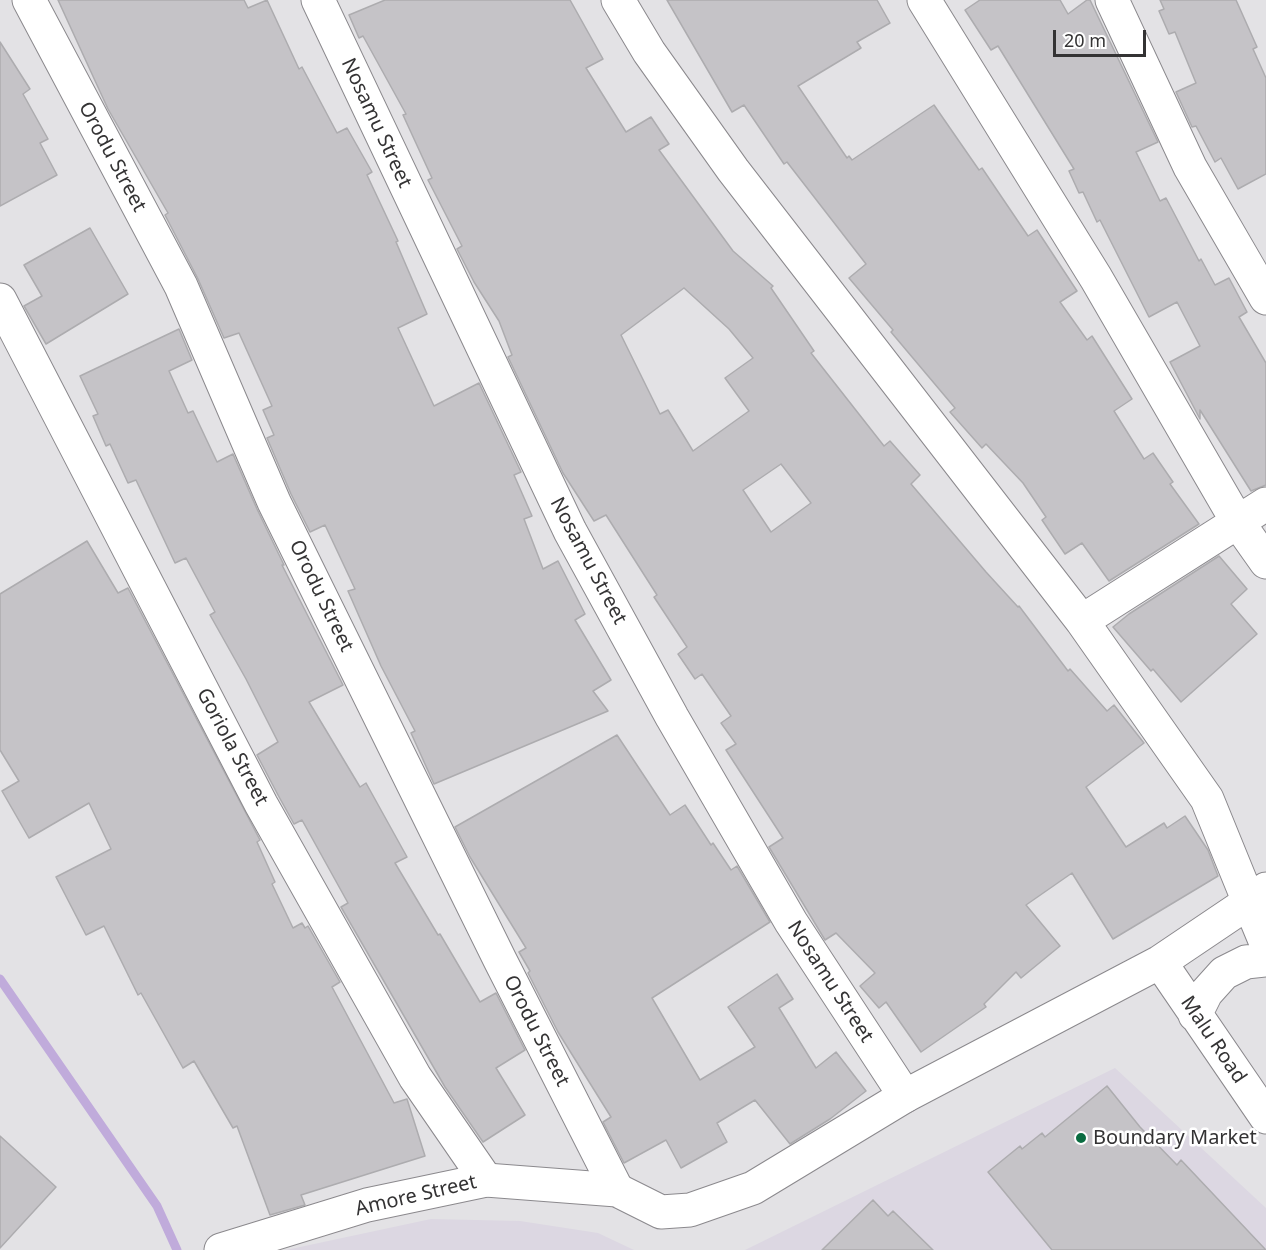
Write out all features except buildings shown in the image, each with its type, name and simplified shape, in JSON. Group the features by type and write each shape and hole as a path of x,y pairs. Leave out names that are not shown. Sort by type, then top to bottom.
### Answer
{"street":[{"name":"Orodu Street","path":"29,0 181,286 274,502 500,960 617,1190"},
{"name":"Nosamu Street","path":"318,0 570,531 672,717 791,922 905,1096"},
{"path":"618,0 649,52 733,171 1082,621 1207,799 1251,889 1266,943"},
{"path":"924,0 1096,278 1238,521 1266,562"},
{"path":"1112,0 1190,167 1266,298"},
{"name":"Goriola Street","path":"0,300 261,804 416,1077 486,1180"},
{"path":"1082,621 1266,504"},
{"path":"617,1190 661,1212 690,1210 753,1188 905,1096 1160,962 1251,889"},
{"path":"1195,1015 1206,993 1224,973 1246,962 1266,960"},
{"name":"Malu Road","path":"1160,962 1266,1117"},
{"name":"Amore Street","path":"221,1250 367,1205 486,1180 617,1190"}],"shaded area":[{"name":"Boundary Market","path":"1115,1068 1266,1208 1266,1250 745,1250"},
{"path":"431,1219 520,1221 598,1233 634,1250 286,1250"}],"waterway":[{"path":"0,979 157,1206 177,1250"}],"place":[{"name":"Boundary Market","path":"1081,1138"}]}
